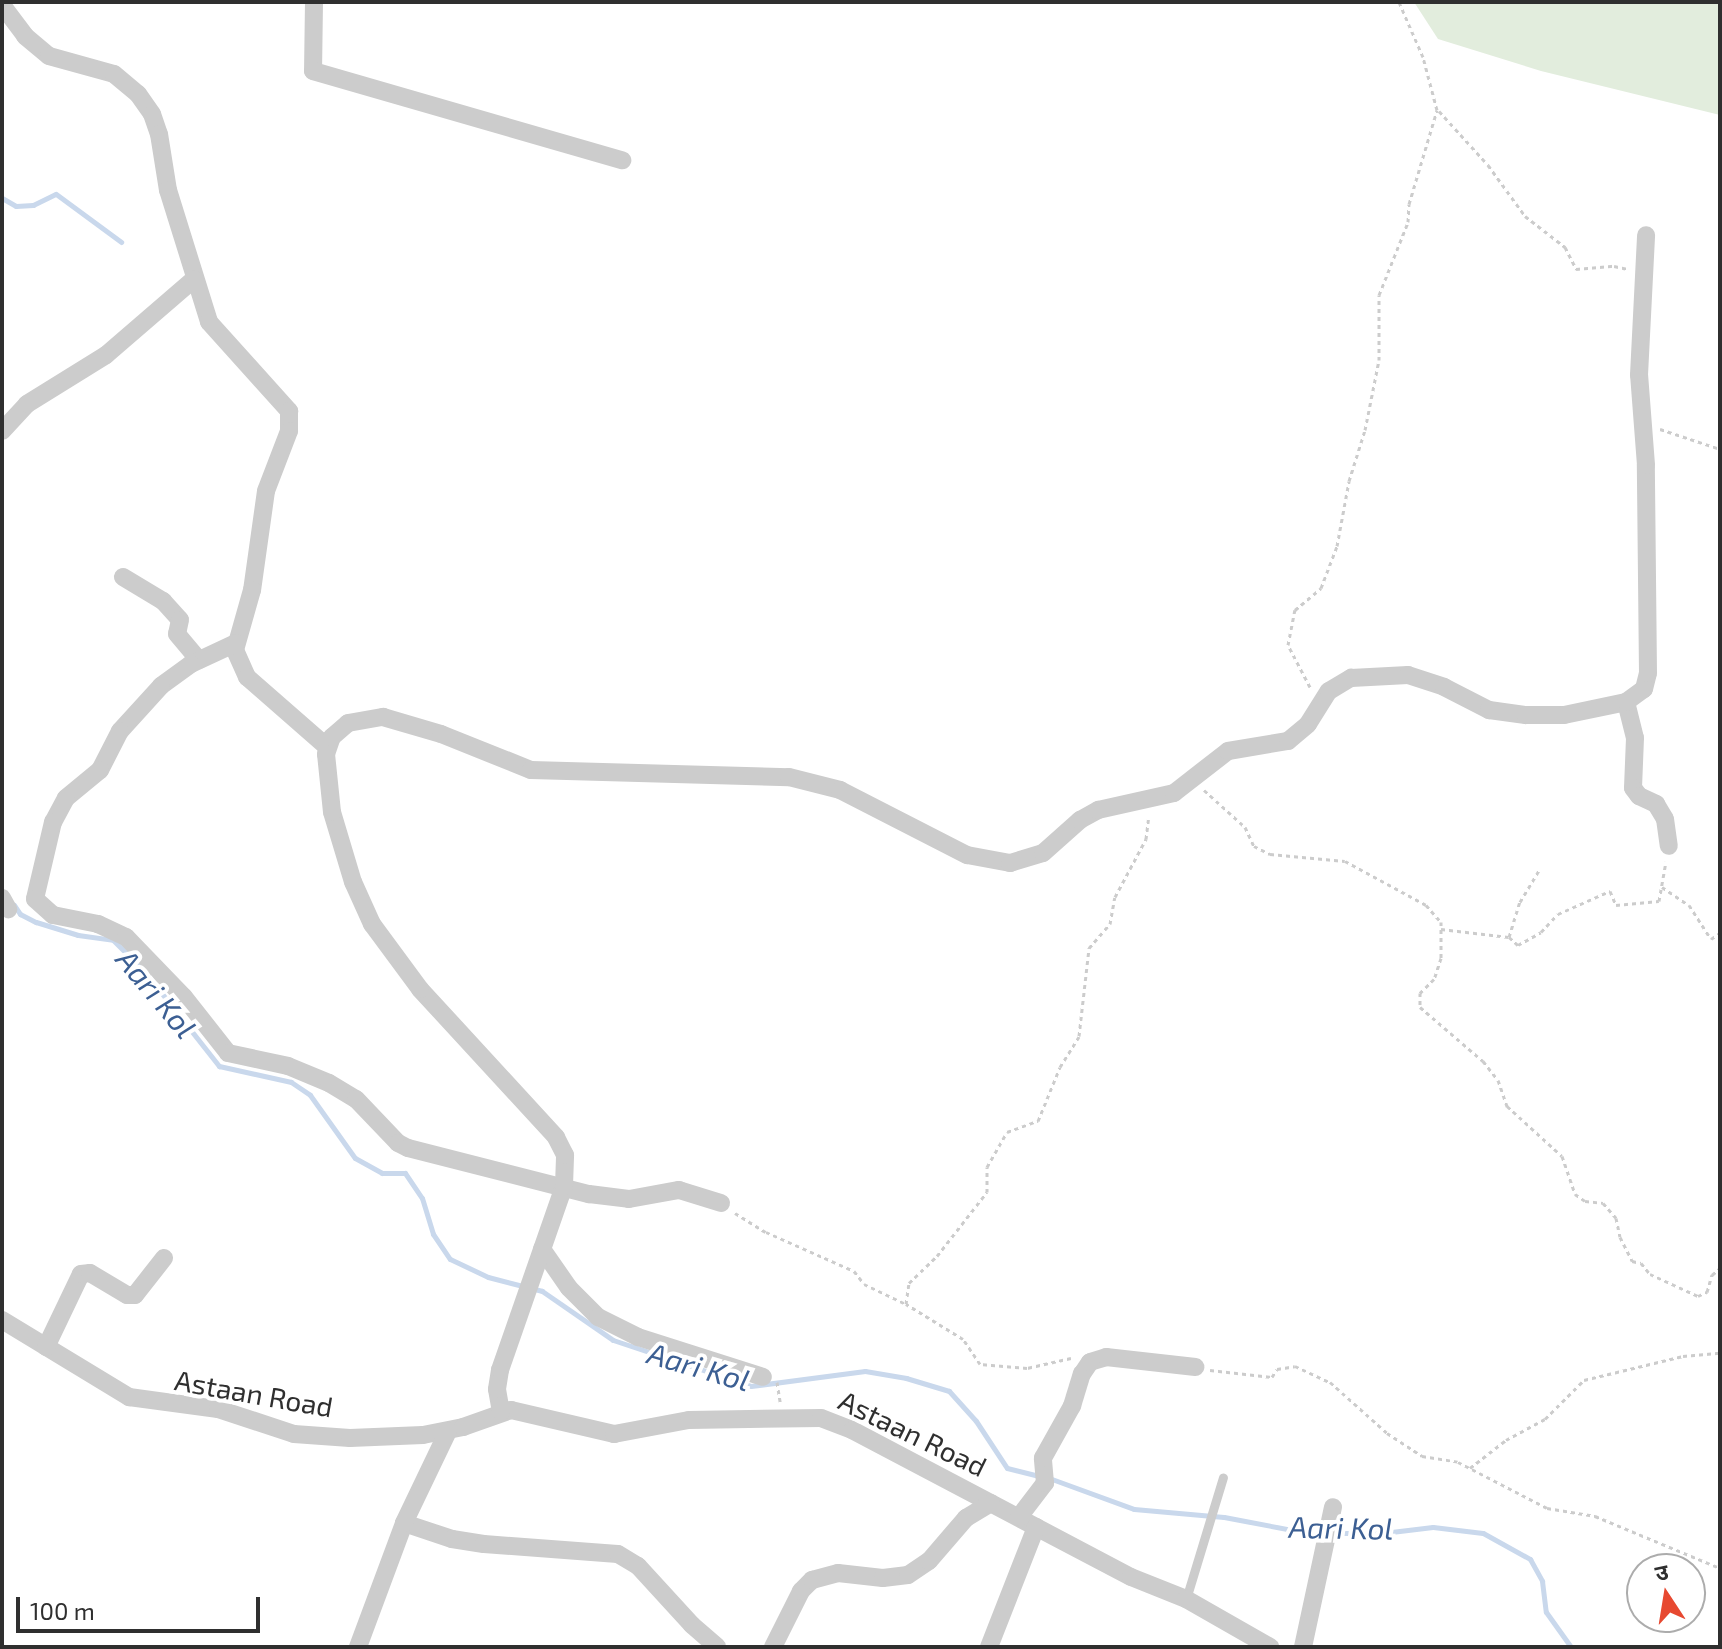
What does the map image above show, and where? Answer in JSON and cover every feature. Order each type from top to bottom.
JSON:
[{"type":"street","points":[[314,2],[313,71],[622,160]]},
{"type":"street","points":[[2,5],[25,36],[49,56],[114,74],[138,94],[152,114],[159,134],[168,190],[209,322],[227,345],[283,401],[291,420],[266,491],[252,590],[236,643],[236,656],[247,677],[327,747]]},
{"type":"street","points":[[501,1412],[497,1383],[564,1186],[567,1161],[556,1137],[420,989],[372,924],[339,843],[332,812],[327,747],[332,737],[348,723],[383,717],[441,734],[531,770],[789,777],[840,790],[967,855],[1010,863],[1043,853],[1080,820],[1098,810],[1152,799],[1181,789],[1228,751],[1288,741],[1308,724],[1322,701],[1339,683],[1385,674],[1422,679],[1489,710],[1508,713],[1564,715],[1626,702],[1644,689],[1648,673],[1649,568],[1639,360],[1646,235]]},
{"type":"street","points":[[2,431],[27,404],[106,355],[194,279]]},
{"type":"street","points":[[123,577],[163,601],[180,620],[177,634],[199,660]]},
{"type":"street","points":[[236,643],[174,674],[131,716],[100,770],[58,808],[35,899],[53,915],[98,924],[126,937],[184,997],[228,1053],[288,1066],[329,1083],[356,1099],[387,1133],[408,1148],[629,1199],[679,1190],[721,1203]]},
{"type":"street","points":[[1626,702],[1635,738],[1633,788],[1639,796],[1656,804],[1665,819],[1669,846]]},
{"type":"street","points":[[542,1249],[582,1303],[611,1324],[763,1377]]},
{"type":"street","points":[[46,1347],[81,1274],[90,1273],[127,1295],[135,1295],[164,1258]]},
{"type":"street","name":"Astaan Road","points":[[4,1327],[46,1347],[129,1397],[218,1409],[294,1434],[350,1438],[448,1431],[501,1412],[521,1410],[614,1434],[689,1420],[821,1418],[852,1430],[1131,1577],[1186,1599],[1270,1647]]},
{"type":"street","points":[[1019,1517],[1046,1476],[1043,1458],[1072,1406],[1084,1368],[1099,1359],[1195,1367]]},
{"type":"street","points":[[358,1647],[404,1523],[448,1431]]},
{"type":"street","points":[[773,1647],[801,1591],[812,1580],[838,1573],[883,1578],[908,1575],[929,1561],[966,1518],[991,1503]]},
{"type":"street","points":[[1303,1647],[1331,1515]]},
{"type":"street","points":[[404,1523],[452,1539],[484,1544],[618,1554],[638,1566],[692,1625],[717,1647]]},
{"type":"street","points":[[989,1647],[1036,1527]]},
{"type":"lane","points":[[1186,1599],[1223,1477]]},
{"type":"path","points":[[1399,2],[1423,57],[1437,110],[1488,165],[1525,216],[1565,247],[1576,269],[1614,266],[1644,272]]},
{"type":"path","points":[[1322,701],[1303,678],[1288,645],[1295,610],[1321,588],[1337,546],[1349,481],[1365,430],[1379,360],[1379,295],[1408,222],[1409,204],[1437,110]]},
{"type":"path","points":[[1642,420],[1670,434],[1720,449]]},
{"type":"path","points":[[1181,789],[1208,790],[1245,827],[1254,846],[1270,854],[1345,861],[1426,905],[1441,922],[1441,958],[1434,979],[1420,993],[1420,1007],[1483,1061],[1498,1080],[1507,1106],[1562,1156],[1575,1194],[1585,1201],[1603,1203],[1616,1218],[1620,1237],[1632,1261],[1641,1263],[1650,1274],[1662,1281],[1698,1296],[1707,1292],[1712,1275],[1720,1268]]},
{"type":"path","points":[[906,1304],[909,1283],[937,1256],[987,1192],[987,1167],[1007,1132],[1038,1121],[1060,1067],[1079,1036],[1089,948],[1110,924],[1115,897],[1146,839],[1152,799]]},
{"type":"path","points":[[1441,929],[1509,937],[1518,945],[1541,932],[1558,914],[1600,894],[1610,891],[1616,905],[1659,901],[1669,846]]},
{"type":"path","points":[[1509,937],[1520,902],[1540,869]]},
{"type":"path","points":[[1662,887],[1689,905],[1711,939],[1720,933]]},
{"type":"path","points":[[721,1203],[766,1232],[854,1271],[864,1284],[906,1304],[963,1339],[980,1364],[1027,1368],[1068,1358],[1099,1359]]},
{"type":"path","points":[[1470,1468],[1506,1440],[1545,1419],[1584,1380],[1683,1356],[1720,1353]]},
{"type":"path","points":[[1195,1367],[1272,1377],[1277,1369],[1295,1366],[1330,1382],[1387,1433],[1422,1456],[1458,1462],[1547,1508],[1595,1516],[1720,1568]]},
{"type":"green space","points":[[1414,2],[1720,2],[1720,115],[1541,71],[1438,39]]},
{"type":"waterway","points":[[2,198],[16,206],[33,205],[56,194],[121,242]]},
{"type":"waterway","name":"Aari Kol","points":[[14,905],[20,914],[36,922],[78,935],[113,940],[145,972],[219,1066],[291,1082],[310,1095],[355,1158],[382,1173],[405,1173],[422,1198],[433,1234],[450,1259],[488,1277],[542,1291],[613,1340],[751,1386],[865,1371],[906,1378],[949,1391],[976,1421],[1007,1468],[1039,1476]]},
{"type":"waterway","name":"Aari Kol","points":[[1049,1478],[1134,1509],[1224,1517],[1308,1533],[1383,1533],[1433,1527],[1483,1533],[1530,1559],[1542,1581],[1546,1612],[1571,1647]]}]
